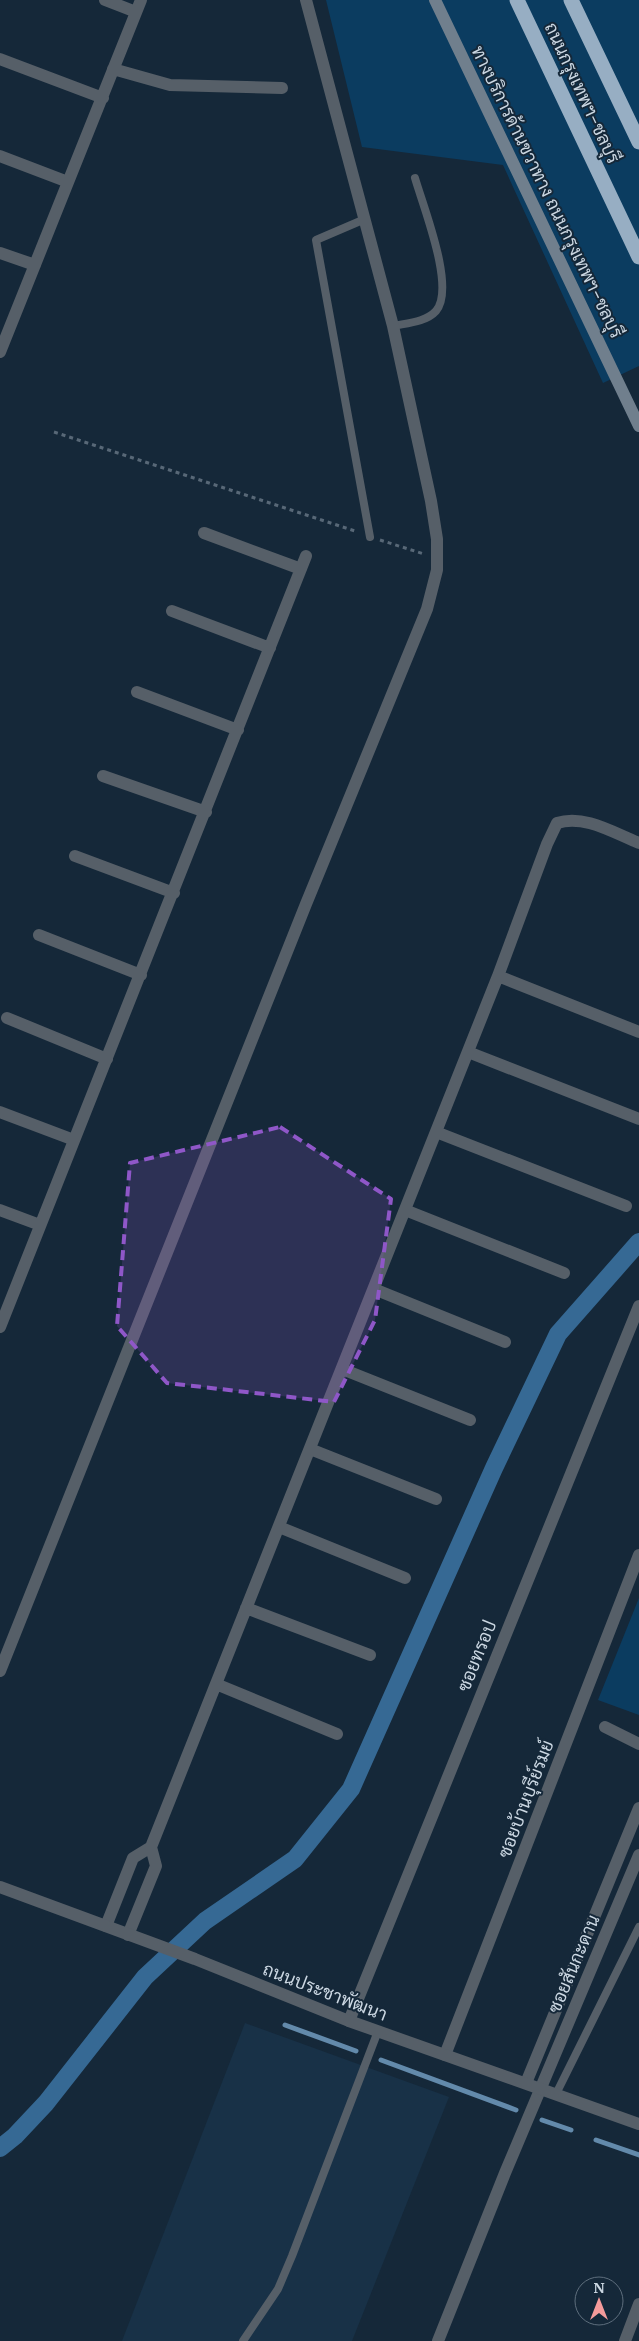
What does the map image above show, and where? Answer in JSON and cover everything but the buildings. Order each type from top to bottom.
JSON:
[{"type":"highway","name":"ถนนกรุงเทพฯ-ชลบุรี","points":[[517,0],[639,257]]},
{"type":"highway","name":"ถนนกรุงเทพฯ-ชลบุรี","points":[[571,0],[639,142]]},
{"type":"main road","name":"ทางบริการด้านขวาทาง ถนนกรุงเทพฯ-ชลบุรี","points":[[435,0],[639,426]]},
{"type":"street","points":[[0,352],[139,6],[105,0]]},
{"type":"street","points":[[0,1671],[306,904],[427,610],[437,570],[437,539],[431,501],[393,326],[306,0]]},
{"type":"street","points":[[0,59],[103,98]]},
{"type":"street","points":[[113,69],[170,85],[282,88]]},
{"type":"street","points":[[0,156],[68,182]]},
{"type":"street","points":[[0,253],[35,265]]},
{"type":"street","points":[[204,533],[301,569]]},
{"type":"street","points":[[0,1328],[4,1306],[40,1225],[141,975],[306,556]]},
{"type":"street","points":[[172,611],[270,648]]},
{"type":"street","points":[[137,692],[238,730]]},
{"type":"street","points":[[103,776],[206,812]]},
{"type":"street","points":[[128,1935],[156,1866],[151,1847],[468,1052],[547,844],[557,824],[570,819],[587,823],[639,843]]},
{"type":"street","points":[[75,856],[174,893]]},
{"type":"street","points":[[39,935],[141,975]]},
{"type":"street","points":[[498,976],[639,1032]]},
{"type":"street","points":[[7,1018],[107,1059]]},
{"type":"street","points":[[468,1052],[639,1119]]},
{"type":"street","points":[[0,1112],[74,1140]]},
{"type":"street","points":[[436,1132],[626,1206]]},
{"type":"street","points":[[0,1210],[40,1225]]},
{"type":"street","points":[[405,1210],[564,1273]]},
{"type":"street","points":[[374,1289],[505,1342]]},
{"type":"street","name":"ซอยทรอป","points":[[349,2021],[639,1306]]},
{"type":"street","points":[[342,1369],[470,1420]]},
{"type":"street","points":[[310,1450],[436,1499]]},
{"type":"street","points":[[279,1527],[405,1578]]},
{"type":"street","name":"ซอยบ้านบุรีย์รมย์","points":[[445,2055],[639,1555]]},
{"type":"street","points":[[246,1608],[370,1655]]},
{"type":"street","points":[[216,1684],[337,1734]]},
{"type":"street","points":[[605,1727],[639,1744]]},
{"type":"street","points":[[526,2083],[639,1808]]},
{"type":"street","points":[[106,1926],[133,1858],[151,1847]]},
{"type":"street","name":"ซอยสันกะดาน","points":[[438,2341],[541,2088],[639,1855]]},
{"type":"street","name":"ถนนประชาพัฒนา","points":[[0,1887],[195,1959],[349,2021],[639,2124]]},
{"type":"street","points":[[625,2341],[639,2304]]},
{"type":"lane","points":[[393,326],[422,319],[435,312],[444,291],[442,272],[415,178]]},
{"type":"lane","points":[[364,219],[316,240],[370,537]]},
{"type":"lane","points":[[556,2094],[639,1927]]},
{"type":"lane","points":[[243,2341],[278,2289],[378,2031]]},
{"type":"path","points":[[54,432],[437,558]]},
{"type":"highlighted area","points":[[280,1127],[391,1199],[375,1320],[334,1402],[167,1383],[117,1326],[130,1163]]},
{"type":"shaded area","points":[[326,0],[639,0],[639,366],[603,383],[503,165],[362,147]]},
{"type":"shaded area","points":[[639,1598],[639,1715],[598,1700]]},
{"type":"shaded area","points":[[245,2023],[449,2097],[352,2341],[122,2341]]},
{"type":"waterway","points":[[0,2148],[15,2136],[46,2103],[145,1977],[205,1921],[295,1859],[351,1789],[494,1468],[558,1334],[639,1242]]},
{"type":"waterway","points":[[285,2025],[356,2051]]},
{"type":"waterway","points":[[381,2060],[516,2110]]},
{"type":"waterway","points":[[542,2120],[571,2130]]},
{"type":"waterway","points":[[596,2140],[639,2155]]}]
